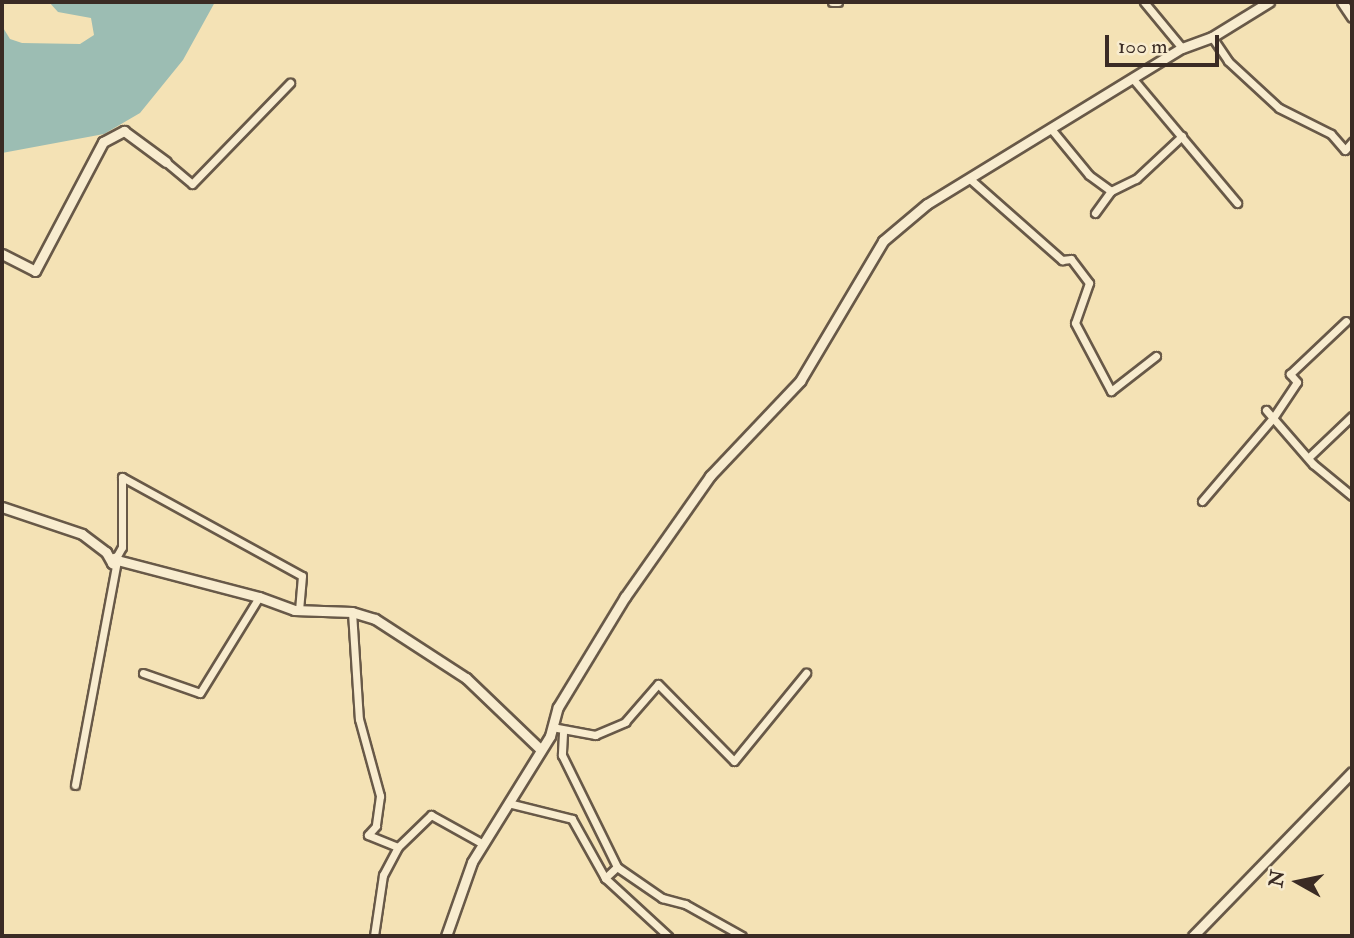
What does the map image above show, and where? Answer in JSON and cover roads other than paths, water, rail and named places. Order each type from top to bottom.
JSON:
[{"type":"street","points":[[1144,2],[1182,48]]},
{"type":"street","points":[[446,936],[471,862],[551,732],[558,707],[625,597],[710,477],[800,381],[883,241],[927,204],[1052,130],[1182,48],[1212,37],[1269,2]]},
{"type":"street","points":[[1342,2],[1352,17]]},
{"type":"street","points":[[1212,37],[1228,61],[1279,108],[1331,134],[1345,150],[1352,142]]},
{"type":"street","points":[[1133,79],[1237,203]]},
{"type":"street","points":[[2,254],[35,271],[103,142],[124,131],[192,184],[290,83]]},
{"type":"street","points":[[1052,130],[1089,175],[1111,191]]},
{"type":"street","points":[[1095,214],[1111,191],[1136,179],[1182,136]]},
{"type":"street","points":[[970,179],[1062,260],[1071,259],[1089,283],[1075,323],[1111,391],[1156,356]]},
{"type":"street","points":[[1202,501],[1273,418],[1297,382],[1290,374],[1346,321]]},
{"type":"street","points":[[1266,410],[1309,457],[1352,496]]},
{"type":"street","points":[[1309,457],[1352,416]]},
{"type":"street","points":[[75,785],[113,559],[121,547],[122,477],[302,576],[299,611]]},
{"type":"street","points":[[2,507],[82,534],[113,559],[258,597],[299,611],[352,612],[375,619],[466,678],[540,749]]},
{"type":"street","points":[[143,673],[200,693],[258,597]]},
{"type":"street","points":[[352,612],[359,719],[380,796],[376,826],[368,835],[398,847]]},
{"type":"street","points":[[551,732],[595,735],[625,722],[658,684],[734,761],[806,673]]},
{"type":"street","points":[[563,733],[562,755],[617,867],[662,898],[685,904],[741,936]]},
{"type":"street","points":[[1193,936],[1352,772]]},
{"type":"street","points":[[508,803],[572,818],[605,877],[668,936]]},
{"type":"street","points":[[373,936],[383,876],[398,847],[431,815],[483,844]]},
{"type":"street","points":[[605,877],[617,867]]},
{"type":"water","points":[[49,2],[215,2],[183,60],[140,113],[104,134],[2,153],[2,26],[10,39],[22,43],[80,44],[94,35],[91,18],[58,12]]}]
